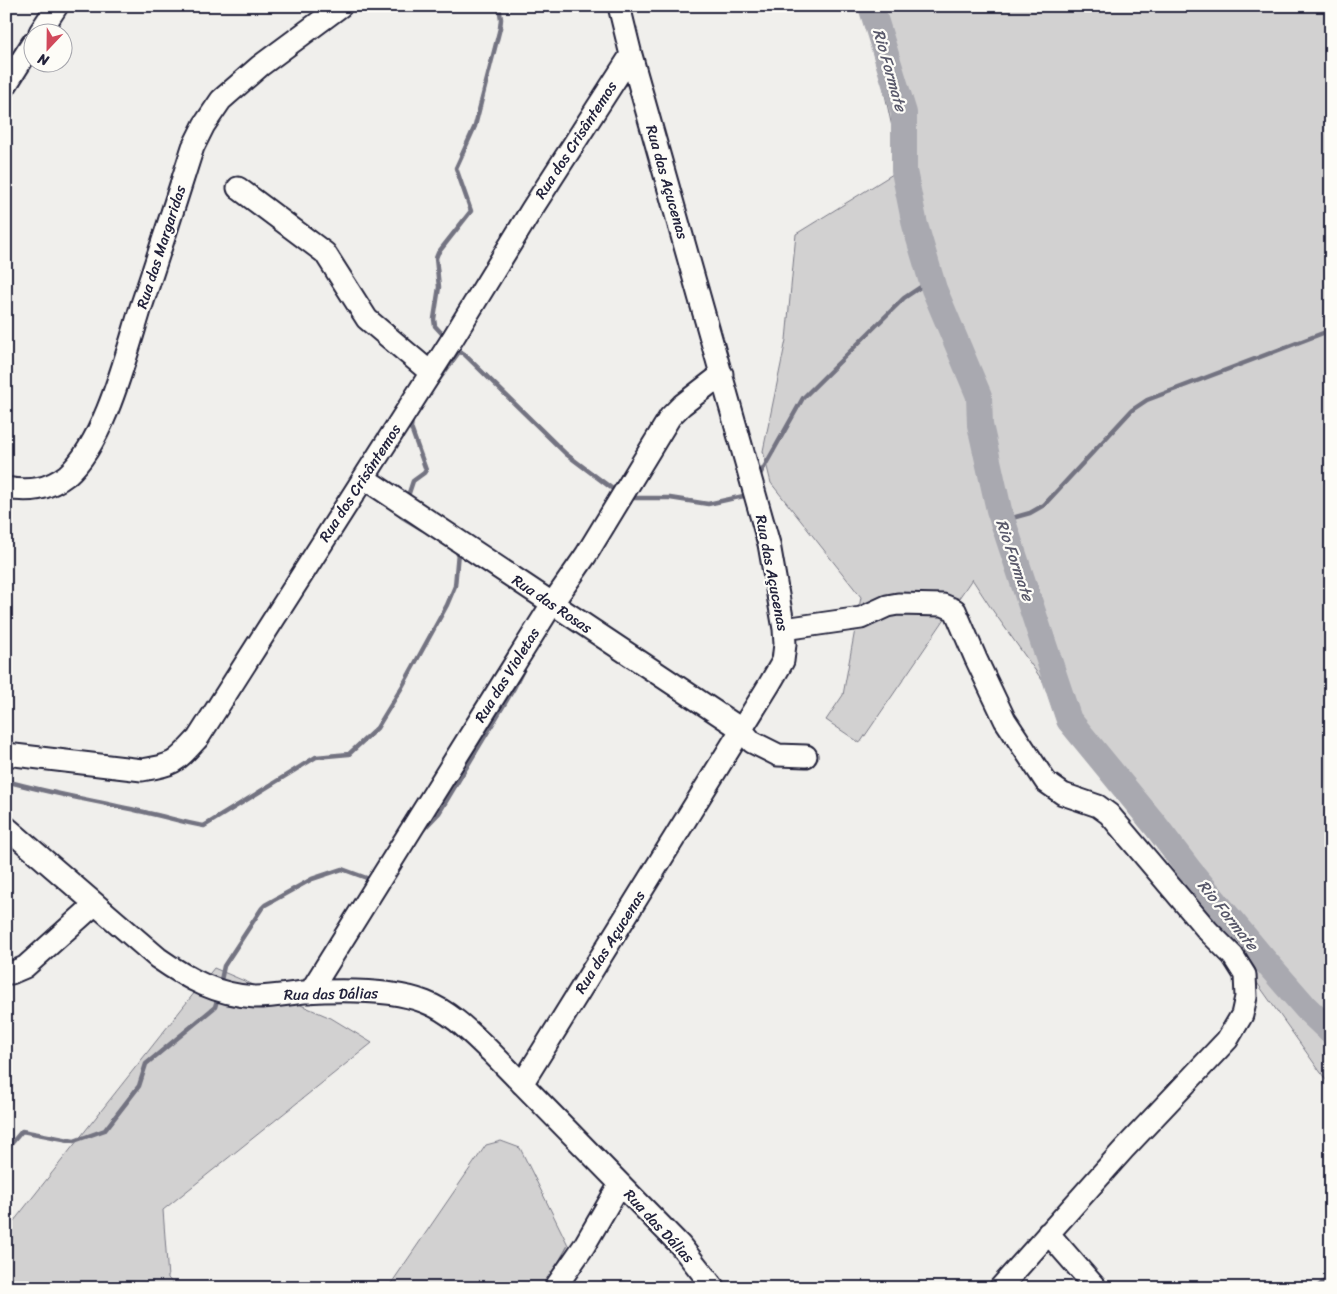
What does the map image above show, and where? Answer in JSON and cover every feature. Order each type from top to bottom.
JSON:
[{"type":"street","points":[[47,22],[57,6]]},
{"type":"street","name":"Rua das Margaridas","points":[[6,488],[35,490],[50,486],[67,474],[86,453],[100,429],[119,376],[192,147],[220,100],[260,66],[342,6]]},
{"type":"street","name":"Rua das Açucenas","points":[[522,1084],[783,661],[786,644],[770,544],[631,55],[619,6]]},
{"type":"street","name":"Rua dos Crisântemos","points":[[6,754],[142,770],[163,767],[178,761],[198,738],[631,55]]},
{"type":"street","points":[[6,85],[22,60]]},
{"type":"street","points":[[238,188],[325,253],[367,319],[431,373]]},
{"type":"street","name":"Rua das Violetas","points":[[310,992],[552,604],[586,555],[670,417],[682,405],[722,374]]},
{"type":"street","name":"Rua das Rosas","points":[[364,478],[741,729],[752,742],[778,755],[806,756]]},
{"type":"street","points":[[784,629],[861,618],[887,606],[898,604],[943,605],[956,610],[976,659],[1005,720],[1046,782],[1063,794],[1098,806],[1109,814],[1208,931],[1233,956],[1245,975],[1246,997],[1242,1014],[1227,1040],[1124,1148],[1000,1288]]},
{"type":"street","name":"Rua das Dálias","points":[[6,827],[158,958],[183,976],[209,987],[255,997],[310,992],[372,992],[406,996],[443,1011],[462,1025],[620,1184],[680,1246],[714,1288]]},
{"type":"street","points":[[6,972],[11,973],[25,967],[94,904]]},
{"type":"street","points":[[554,1288],[584,1246],[620,1184]]},
{"type":"street","points":[[1048,1233],[1096,1288]]},
{"type":"shaded area","points":[[866,6],[1331,6],[1331,1087],[972,579],[860,743],[826,720],[843,695],[861,597],[771,483],[763,451],[786,340],[796,234],[901,169]]},
{"type":"shaded area","points":[[214,968],[331,1018],[372,1043],[163,1210],[168,1278],[177,1288],[6,1288],[6,1231]]},
{"type":"shaded area","points":[[501,1141],[520,1148],[568,1245],[544,1288],[388,1288],[486,1145]]},
{"type":"waterway","points":[[446,338],[435,326],[434,319],[439,287],[436,258],[471,211],[456,168],[475,126],[500,28],[499,6]]},
{"type":"waterway","name":"Rio Formate","points":[[871,6],[904,113],[904,171],[915,225],[934,289],[979,396],[980,425],[999,510],[1069,720],[1260,955],[1307,1009],[1331,1032]]},
{"type":"waterway","points":[[758,478],[803,398],[904,298],[931,280]]},
{"type":"waterway","points":[[1002,521],[1030,513],[1044,505],[1132,410],[1147,400],[1331,330]]},
{"type":"waterway","points":[[454,347],[463,353],[566,454],[618,493]]},
{"type":"waterway","points":[[433,388],[459,352]]},
{"type":"waterway","points":[[407,499],[413,481],[426,470],[411,428],[412,419]]},
{"type":"waterway","points":[[628,496],[632,498],[670,498],[708,504],[748,495]]},
{"type":"waterway","points":[[403,511],[402,517],[422,529]]},
{"type":"waterway","points":[[6,781],[204,826],[316,757],[349,754],[377,728],[447,605],[455,586],[458,552],[456,550]]},
{"type":"waterway","points":[[419,834],[439,813],[524,668]]},
{"type":"waterway","points":[[220,985],[224,966],[265,905],[312,879],[342,869],[372,880]]},
{"type":"waterway","points":[[6,1150],[22,1131],[74,1141],[105,1130],[139,1086],[146,1064],[215,1007],[218,997]]},
{"type":"waterway","points":[[1316,1288],[1331,1276]]}]
